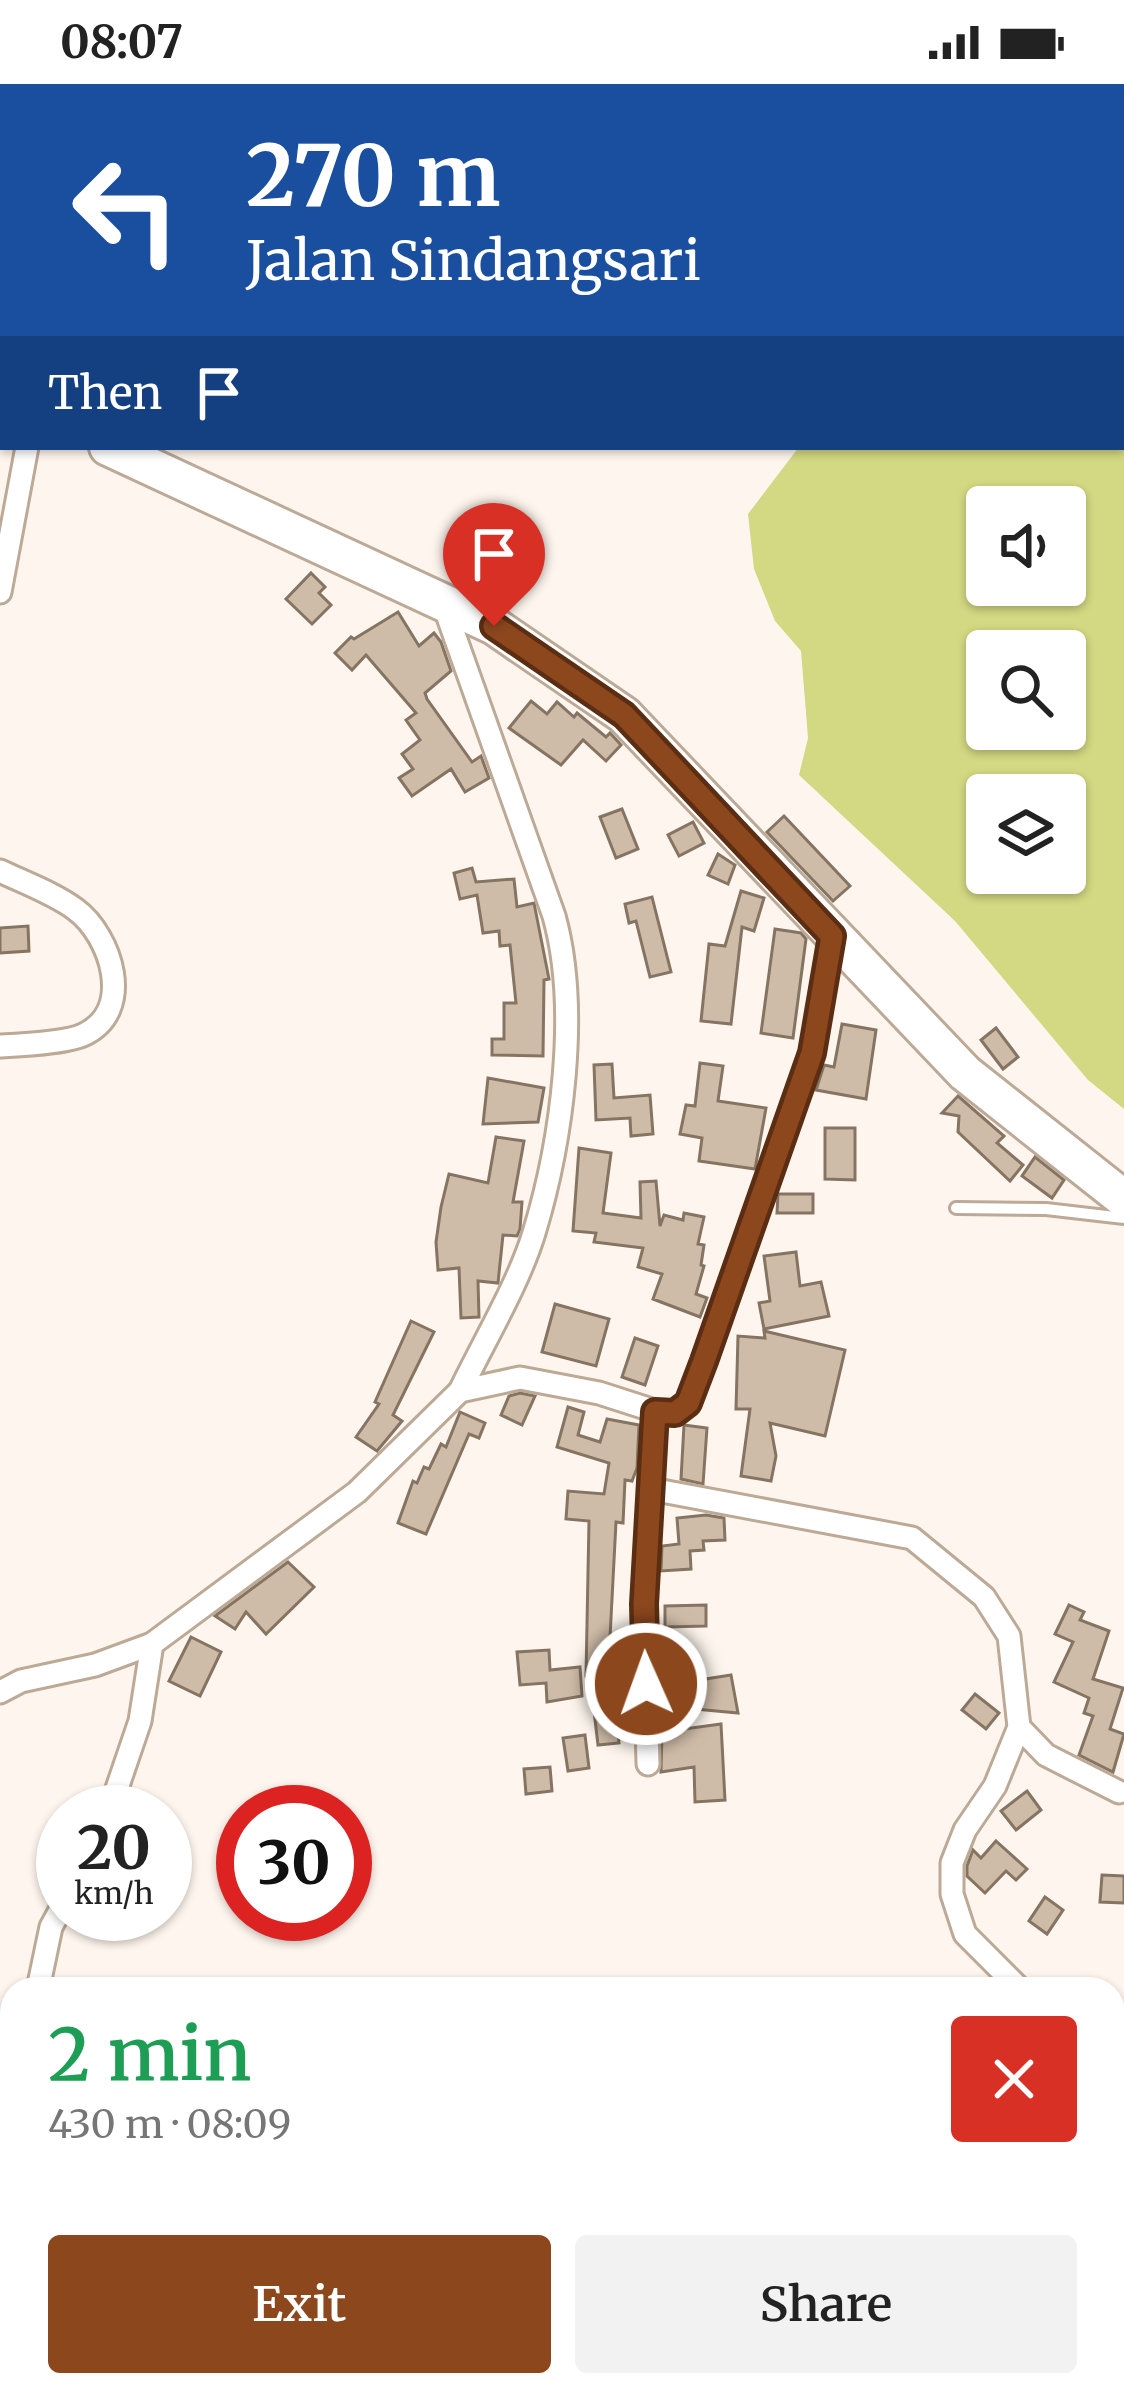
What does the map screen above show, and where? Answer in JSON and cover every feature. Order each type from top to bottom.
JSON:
[{"type":"main road","points":[[115,450],[494,626],[624,715],[965,1073],[1124,1199]]},
{"type":"street","points":[[0,592],[26,450]]},
{"type":"street","points":[[0,1692],[21,1681],[95,1665],[152,1644],[357,1492],[460,1391],[533,1237],[554,1141],[566,988],[562,946],[442,600]]},
{"type":"street","points":[[0,871],[77,910],[101,940],[114,970],[103,1018],[86,1034],[0,1046]]},
{"type":"street","points":[[460,1391],[520,1378],[655,1412],[675,1413],[688,1403],[812,1053],[832,936]]},
{"type":"street","points":[[648,1764],[644,1604],[655,1412]]},
{"type":"street","points":[[650,1489],[912,1538],[984,1597],[1010,1636],[1019,1727],[994,1786],[965,1830],[952,1864],[952,1894],[965,1934],[1009,1977]]},
{"type":"street","points":[[118,1785],[140,1721],[152,1644]]},
{"type":"street","points":[[1019,1727],[1046,1755],[1119,1792]]},
{"type":"street","points":[[41,1977],[48,1941]]},
{"type":"lane","points":[[956,1208],[1046,1209],[1124,1218]]},
{"type":"green space","points":[[797,450],[1124,450],[1124,1109],[1088,1080],[955,921],[799,775],[808,738],[801,651],[775,621],[754,569],[748,514]]},
{"type":"building","points":[[311,573],[325,587],[319,593],[331,605],[312,624],[286,599]]},
{"type":"building","points":[[398,612],[419,646],[434,633],[441,642],[451,671],[425,693],[427,699],[472,762],[481,756],[489,778],[465,792],[451,769],[412,796],[399,778],[413,769],[402,754],[420,740],[406,720],[416,713],[366,655],[352,670],[335,653],[351,637]]},
{"type":"building","points":[[531,701],[547,714],[557,702],[606,737],[610,733],[621,745],[606,761],[583,740],[561,765],[509,728]]},
{"type":"building","points":[[622,809],[638,849],[616,858],[600,817]]},
{"type":"building","points":[[784,816],[850,886],[833,901],[767,832]]},
{"type":"building","points":[[693,822],[704,843],[679,856],[668,835]]},
{"type":"building","points":[[718,854],[735,865],[728,884],[708,875]]},
{"type":"building","points":[[472,868],[476,882],[514,879],[517,907],[534,903],[549,979],[544,980],[543,1056],[492,1055],[492,1039],[504,1039],[504,1003],[516,1003],[510,945],[500,946],[499,931],[483,933],[477,895],[460,899],[454,873]]},
{"type":"building","points":[[741,891],[764,898],[754,931],[742,927],[731,1024],[701,1021],[709,944],[725,946]]},
{"type":"building","points":[[652,897],[671,972],[650,977],[636,921],[629,923],[625,904]]},
{"type":"building","points":[[28,926],[29,951],[0,953],[0,928]]},
{"type":"building","points":[[775,929],[801,933],[806,939],[793,1038],[761,1033]]},
{"type":"building","points":[[842,1024],[876,1030],[866,1099],[816,1090],[824,1065],[834,1067]]},
{"type":"building","points":[[996,1028],[1018,1057],[1003,1069],[981,1040]]},
{"type":"building","points":[[700,1063],[723,1066],[718,1101],[766,1108],[755,1169],[699,1161],[702,1138],[680,1134],[686,1105],[695,1106]]},
{"type":"building","points":[[612,1064],[614,1098],[650,1095],[653,1134],[631,1136],[630,1118],[596,1120],[594,1065]]},
{"type":"building","points":[[488,1078],[544,1088],[538,1122],[483,1124]]},
{"type":"building","points":[[958,1096],[1004,1136],[997,1143],[1023,1165],[1010,1181],[958,1132],[959,1116],[942,1113]]},
{"type":"building","points":[[825,1128],[855,1128],[855,1180],[825,1179]]},
{"type":"building","points":[[496,1137],[524,1141],[513,1202],[522,1202],[520,1229],[517,1236],[503,1235],[498,1283],[478,1281],[479,1317],[461,1318],[459,1268],[438,1270],[441,1207],[449,1174],[488,1183]]},
{"type":"building","points":[[579,1148],[611,1153],[603,1213],[641,1218],[640,1182],[656,1181],[660,1226],[664,1215],[683,1220],[684,1213],[704,1217],[698,1244],[704,1245],[704,1266],[696,1294],[707,1298],[700,1317],[653,1299],[662,1274],[638,1267],[643,1248],[594,1242],[596,1233],[573,1231]]},
{"type":"building","points":[[1035,1157],[1064,1180],[1052,1198],[1022,1176]]},
{"type":"building","points":[[778,1194],[813,1194],[813,1213],[777,1213]]},
{"type":"building","points":[[796,1252],[800,1286],[821,1282],[829,1316],[764,1329],[759,1303],[770,1301],[764,1256]]},
{"type":"building","points":[[555,1304],[609,1319],[596,1366],[542,1352]]},
{"type":"building","points":[[411,1321],[434,1332],[393,1415],[402,1421],[377,1451],[356,1437],[379,1404],[375,1402]]},
{"type":"building","points":[[764,1331],[845,1350],[825,1436],[770,1423],[776,1456],[771,1481],[741,1476],[750,1409],[736,1409],[738,1336],[765,1338]]},
{"type":"building","points":[[635,1338],[658,1346],[645,1385],[622,1377]]},
{"type":"building","points":[[509,1396],[535,1396],[522,1425],[501,1415]]},
{"type":"building","points":[[568,1407],[584,1412],[578,1435],[600,1442],[607,1419],[639,1425],[637,1468],[632,1481],[625,1480],[623,1523],[616,1522],[608,1676],[586,1676],[589,1521],[566,1519],[568,1491],[604,1494],[609,1463],[557,1447]]},
{"type":"building","points":[[460,1412],[485,1423],[479,1438],[469,1434],[426,1534],[398,1523],[413,1481],[417,1483],[424,1467],[429,1469],[441,1444],[446,1447]]},
{"type":"building","points":[[684,1425],[707,1428],[703,1484],[681,1479]]},
{"type":"building","points":[[677,1518],[724,1518],[725,1540],[703,1541],[704,1550],[690,1551],[691,1569],[661,1571],[662,1546],[679,1544]]},
{"type":"building","points":[[288,1562],[314,1587],[266,1634],[246,1612],[235,1629],[215,1616]]},
{"type":"building","points":[[706,1605],[706,1626],[665,1627],[665,1606]]},
{"type":"building","points":[[1069,1605],[1084,1612],[1080,1620],[1109,1631],[1093,1679],[1123,1688],[1110,1729],[1124,1734],[1113,1772],[1079,1755],[1093,1716],[1084,1713],[1089,1698],[1054,1682],[1073,1642],[1055,1634]]},
{"type":"building","points":[[191,1637],[221,1652],[200,1696],[169,1681]]},
{"type":"building","points":[[549,1650],[550,1670],[580,1667],[582,1696],[547,1702],[546,1683],[520,1685],[517,1652]]},
{"type":"building","points":[[731,1675],[738,1713],[662,1706],[661,1683],[700,1686],[699,1680]]},
{"type":"building","points":[[975,1694],[999,1713],[986,1729],[962,1710]]},
{"type":"building","points":[[615,1708],[619,1743],[598,1745],[594,1711]]},
{"type":"building","points":[[721,1724],[725,1800],[695,1802],[694,1767],[661,1772],[662,1732]]},
{"type":"building","points":[[585,1735],[589,1768],[568,1771],[563,1738]]},
{"type":"building","points":[[550,1767],[552,1791],[526,1794],[524,1769]]},
{"type":"building","points":[[1027,1791],[1041,1810],[1016,1830],[1001,1811]]},
{"type":"building","points":[[996,1841],[1027,1869],[1016,1880],[1006,1871],[985,1893],[967,1876],[967,1866],[973,1850],[981,1858]]},
{"type":"building","points":[[1102,1875],[1124,1876],[1124,1903],[1100,1902]]},
{"type":"building","points":[[1045,1897],[1063,1910],[1047,1934],[1029,1921]]},
{"type":"route","points":[[494,626],[624,715],[832,936],[812,1053],[800,1093],[704,1361],[688,1403],[675,1413],[655,1412],[644,1604],[646,1684]]}]
